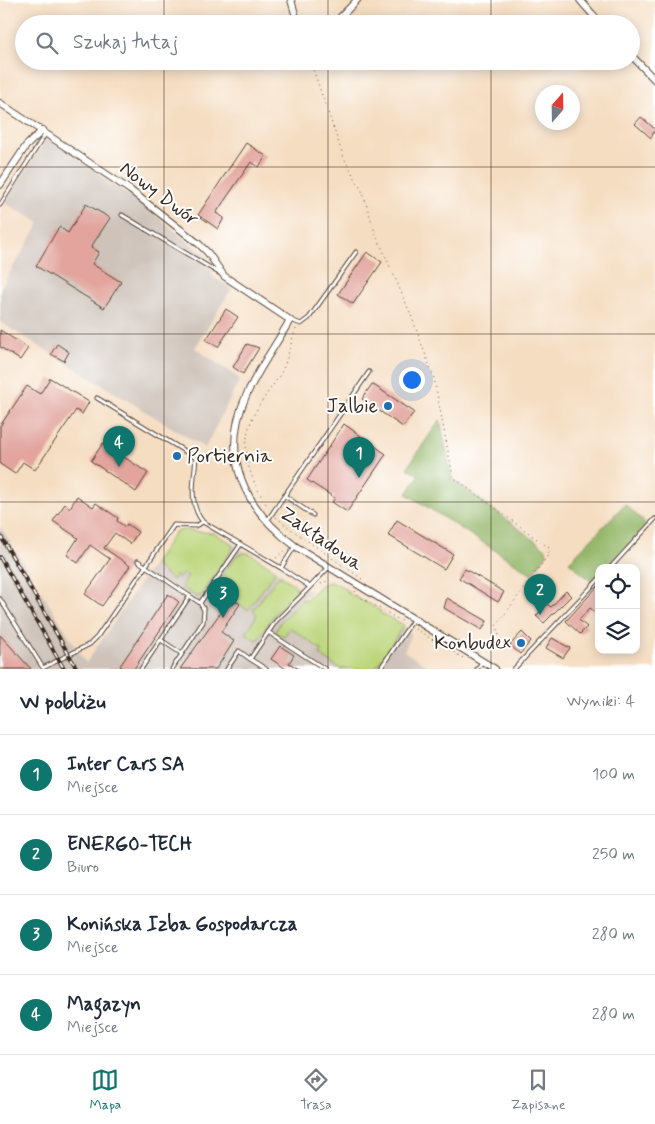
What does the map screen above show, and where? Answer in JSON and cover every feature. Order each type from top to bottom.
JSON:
[{"type":"street","points":[[291,0],[295,15]]},
{"type":"street","points":[[343,15],[357,0]]},
{"type":"street","points":[[580,0],[593,15]]},
{"type":"street","points":[[640,64],[655,80]]},
{"type":"street","name":"Nowy Dwór","points":[[0,103],[130,190],[199,244],[208,253],[224,276],[290,320]]},
{"type":"street","points":[[0,184],[26,146],[44,131]]},
{"type":"street","name":"Zakładowa","points":[[290,320],[248,392],[236,431],[236,458],[242,483],[253,504],[266,522],[295,546],[495,669]]},
{"type":"lane","points":[[0,205],[44,131]]},
{"type":"lane","points":[[122,214],[224,276]]},
{"type":"lane","points":[[290,320],[300,324],[310,318],[356,252]]},
{"type":"lane","points":[[266,522],[369,372]]},
{"type":"lane","points":[[97,398],[196,458],[193,501],[196,514],[203,522],[310,587]]},
{"type":"lane","points":[[285,496],[313,515]]},
{"type":"lane","points":[[614,564],[655,520]]},
{"type":"lane","points":[[0,599],[43,668],[90,644],[97,637],[174,525],[195,526],[203,522]]},
{"type":"lane","points":[[200,603],[241,544]]},
{"type":"lane","points":[[281,568],[295,546]]},
{"type":"lane","points":[[138,561],[200,603],[204,610],[204,622],[172,669]]},
{"type":"lane","points":[[250,659],[283,613],[329,567]]},
{"type":"lane","points":[[514,669],[595,583]]},
{"type":"lane","points":[[142,669],[190,596]]},
{"type":"lane","points":[[380,669],[413,619]]},
{"type":"lane","points":[[268,632],[325,669]]},
{"type":"lane","points":[[161,640],[182,654]]},
{"type":"lane","points":[[227,669],[239,651],[266,669]]},
{"type":"lane","points":[[477,669],[483,662]]},
{"type":"path","points":[[313,70],[344,158],[362,191],[379,240],[411,315],[434,378],[453,477],[549,548],[549,554],[496,626],[500,638]]},
{"type":"path","points":[[271,512],[251,477],[246,455],[246,439],[252,418],[284,367],[290,342],[297,328]]},
{"type":"path","points":[[275,516],[292,530],[363,578]]},
{"type":"shaded area","points":[[47,137],[149,210],[205,255],[214,278],[232,288],[195,348],[240,379],[205,448],[0,322],[0,289],[40,223],[5,203]]},
{"type":"shaded area","points":[[0,526],[86,663],[175,532],[182,530],[214,533],[284,575],[282,577],[301,589],[303,587],[310,592],[303,598],[305,600],[321,585],[329,582],[338,584],[348,593],[381,611],[380,613],[404,625],[403,627],[412,634],[404,651],[432,669],[0,669]]},
{"type":"green space","points":[[440,420],[452,479],[546,549],[547,554],[532,574],[407,494],[419,475],[407,468]]},
{"type":"green space","points":[[625,504],[647,525],[611,564],[595,564],[595,581],[593,583],[569,562]]},
{"type":"green space","points":[[182,530],[214,533],[231,543],[233,548],[202,595],[197,597],[181,587],[188,576],[183,573],[179,578],[176,575],[172,580],[154,564],[175,532]]},
{"type":"green space","points":[[249,553],[274,569],[275,572],[248,610],[215,587],[236,556]]},
{"type":"green space","points":[[279,575],[296,586],[296,592],[276,612],[257,641],[246,633],[257,615],[253,610]]},
{"type":"green space","points":[[329,582],[338,584],[348,593],[381,611],[380,613],[404,625],[375,669],[340,669],[320,655],[322,650],[290,628],[284,636],[275,633],[281,621],[303,599],[305,600],[321,585]]},
{"type":"building","points":[[641,117],[655,129],[651,138],[635,124]]},
{"type":"building","points":[[246,143],[266,156],[259,167],[251,162],[216,213],[224,218],[218,229],[198,215]]},
{"type":"building","points":[[86,204],[110,218],[91,247],[99,252],[92,264],[121,282],[104,308],[36,266],[59,227],[68,233]]},
{"type":"building","points":[[367,252],[382,262],[353,304],[338,294]]},
{"type":"building","points":[[226,309],[238,317],[218,347],[206,340]]},
{"type":"building","points":[[0,330],[28,348],[20,360],[0,347]]},
{"type":"building","points":[[57,344],[69,352],[64,361],[51,354]]},
{"type":"building","points":[[247,344],[259,348],[243,374],[233,367]]},
{"type":"building","points":[[50,378],[89,402],[82,414],[76,410],[35,470],[23,462],[15,474],[0,464],[0,426],[27,386],[40,394]]},
{"type":"building","name":"Jalbie","points":[[372,384],[414,412],[403,427],[362,399]]},
{"type":"building","points":[[344,424],[386,454],[347,512],[332,502],[335,498],[307,480]]},
{"type":"building","points":[[103,443],[148,473],[136,492],[91,461]]},
{"type":"building","points":[[77,496],[93,507],[96,503],[118,518],[117,521],[125,527],[127,524],[138,532],[130,544],[115,533],[104,548],[130,566],[102,606],[85,594],[110,559],[90,545],[78,563],[67,555],[78,538],[53,521],[65,504],[70,508]]},
{"type":"building","points":[[397,520],[453,554],[444,569],[388,535]]},
{"type":"building","points":[[465,569],[504,592],[498,602],[459,578]]},
{"type":"building","points":[[595,589],[595,612],[590,608],[579,620],[587,627],[580,634],[566,621]]},
{"type":"building","points":[[566,591],[571,596],[544,623],[536,616],[547,604],[551,607]]},
{"type":"building","points":[[168,594],[179,602],[134,669],[125,669],[120,666]]},
{"type":"building","points":[[231,598],[240,604],[221,632],[234,641],[216,669],[180,669]]},
{"type":"building","points":[[447,598],[487,621],[482,630],[444,608]]},
{"type":"building","name":"Konbudex","points":[[522,632],[531,641],[520,654],[510,645]]},
{"type":"building","points":[[0,635],[11,647],[31,669],[0,669]]},
{"type":"building","points":[[552,638],[570,648],[563,658],[546,648]]},
{"type":"building","points":[[280,646],[294,655],[289,663],[299,669],[286,669],[271,659]]},
{"type":"railway","points":[[0,535],[77,669]]},
{"type":"railway","points":[[0,557],[64,669]]},
{"type":"place","name":"Jalbie","points":[[388,406]]},
{"type":"place","name":"Portiernia","points":[[177,456]]},
{"type":"place","name":"Magazyn","points":[[119,467]]},
{"type":"place","name":"Inter Cars SA","points":[[359,478]]},
{"type":"place","name":"ENERGO-TECH","points":[[540,615]]},
{"type":"place","name":"Konińska Izba Gospodarcza","points":[[223,618]]},
{"type":"place","name":"Konbudex","points":[[521,643]]}]
